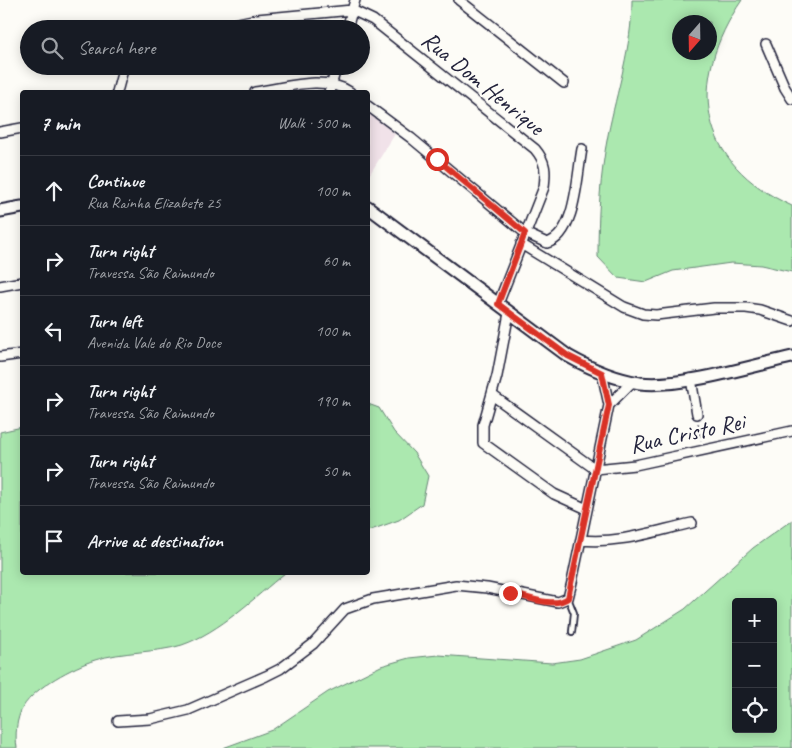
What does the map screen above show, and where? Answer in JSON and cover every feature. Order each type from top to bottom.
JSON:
[{"type":"street","points":[[349,20],[355,0]]},
{"type":"street","points":[[459,0],[564,83]]},
{"type":"street","points":[[252,20],[352,10]]},
{"type":"street","name":"Rua Dom Henrique","points":[[352,10],[372,20],[481,105],[544,159],[546,172],[544,187],[525,233]]},
{"type":"street","points":[[766,44],[784,88],[792,99]]},
{"type":"street","points":[[118,90],[122,75]]},
{"type":"street","points":[[268,90],[320,82],[330,88],[334,75]]},
{"type":"street","points":[[370,107],[419,144],[525,233],[547,243],[554,242],[562,234],[568,223],[582,149]]},
{"type":"street","points":[[0,132],[20,128]]},
{"type":"street","points":[[0,211],[20,207]]},
{"type":"street","points":[[370,208],[568,356],[602,373],[632,382],[656,384],[691,379],[792,357]]},
{"type":"street","points":[[498,304],[525,233]]},
{"type":"street","points":[[521,244],[624,307],[643,314],[656,315],[714,308],[746,308],[760,310],[792,321]]},
{"type":"street","points":[[0,286],[20,282]]},
{"type":"street","points":[[509,313],[492,395],[483,425],[482,439],[487,446],[554,494],[587,509]]},
{"type":"street","points":[[0,358],[20,354]]},
{"type":"street","points":[[118,721],[150,719],[188,710],[266,676],[280,669],[313,644],[345,609],[373,599],[456,585],[487,588],[548,602],[558,602],[568,598],[609,405],[602,373]]},
{"type":"street","points":[[691,379],[697,414]]},
{"type":"street","points":[[609,405],[632,382]]},
{"type":"street","points":[[492,395],[595,468]]},
{"type":"street","name":"Rua Cristo Rei","points":[[595,468],[613,468],[702,452],[792,431]]},
{"type":"street","points":[[581,540],[604,542],[622,540],[692,523]]},
{"type":"lane","points":[[568,598],[574,613],[572,632]]},
{"type":"path","points":[[697,414],[702,452]]},
{"type":"shaded area","points":[[370,115],[395,134],[370,174]]},
{"type":"green space","points":[[632,0],[742,0],[724,31],[717,50],[717,15],[672,15],[672,60],[713,60],[708,90],[710,118],[720,144],[736,167],[760,188],[792,206],[792,272],[761,265],[731,263],[673,271],[646,282],[618,278],[598,257],[603,165],[630,35]]},
{"type":"green space","points":[[370,405],[379,408],[394,432],[414,453],[428,476],[422,504],[399,520],[370,530]]},
{"type":"green space","points":[[20,427],[20,575],[283,575],[223,623],[196,639],[172,648],[116,655],[95,660],[76,667],[45,685],[23,707],[17,728],[17,748],[0,748],[0,432]]},
{"type":"green space","points":[[792,520],[792,748],[223,748],[272,730],[328,692],[381,666],[409,658],[438,655],[552,663],[580,659],[636,640],[685,609],[753,548]]},
{"type":"route","points":[[437,159],[525,233],[498,304],[568,356],[602,373],[609,405],[568,598],[564,601],[548,602],[510,593]]}]
